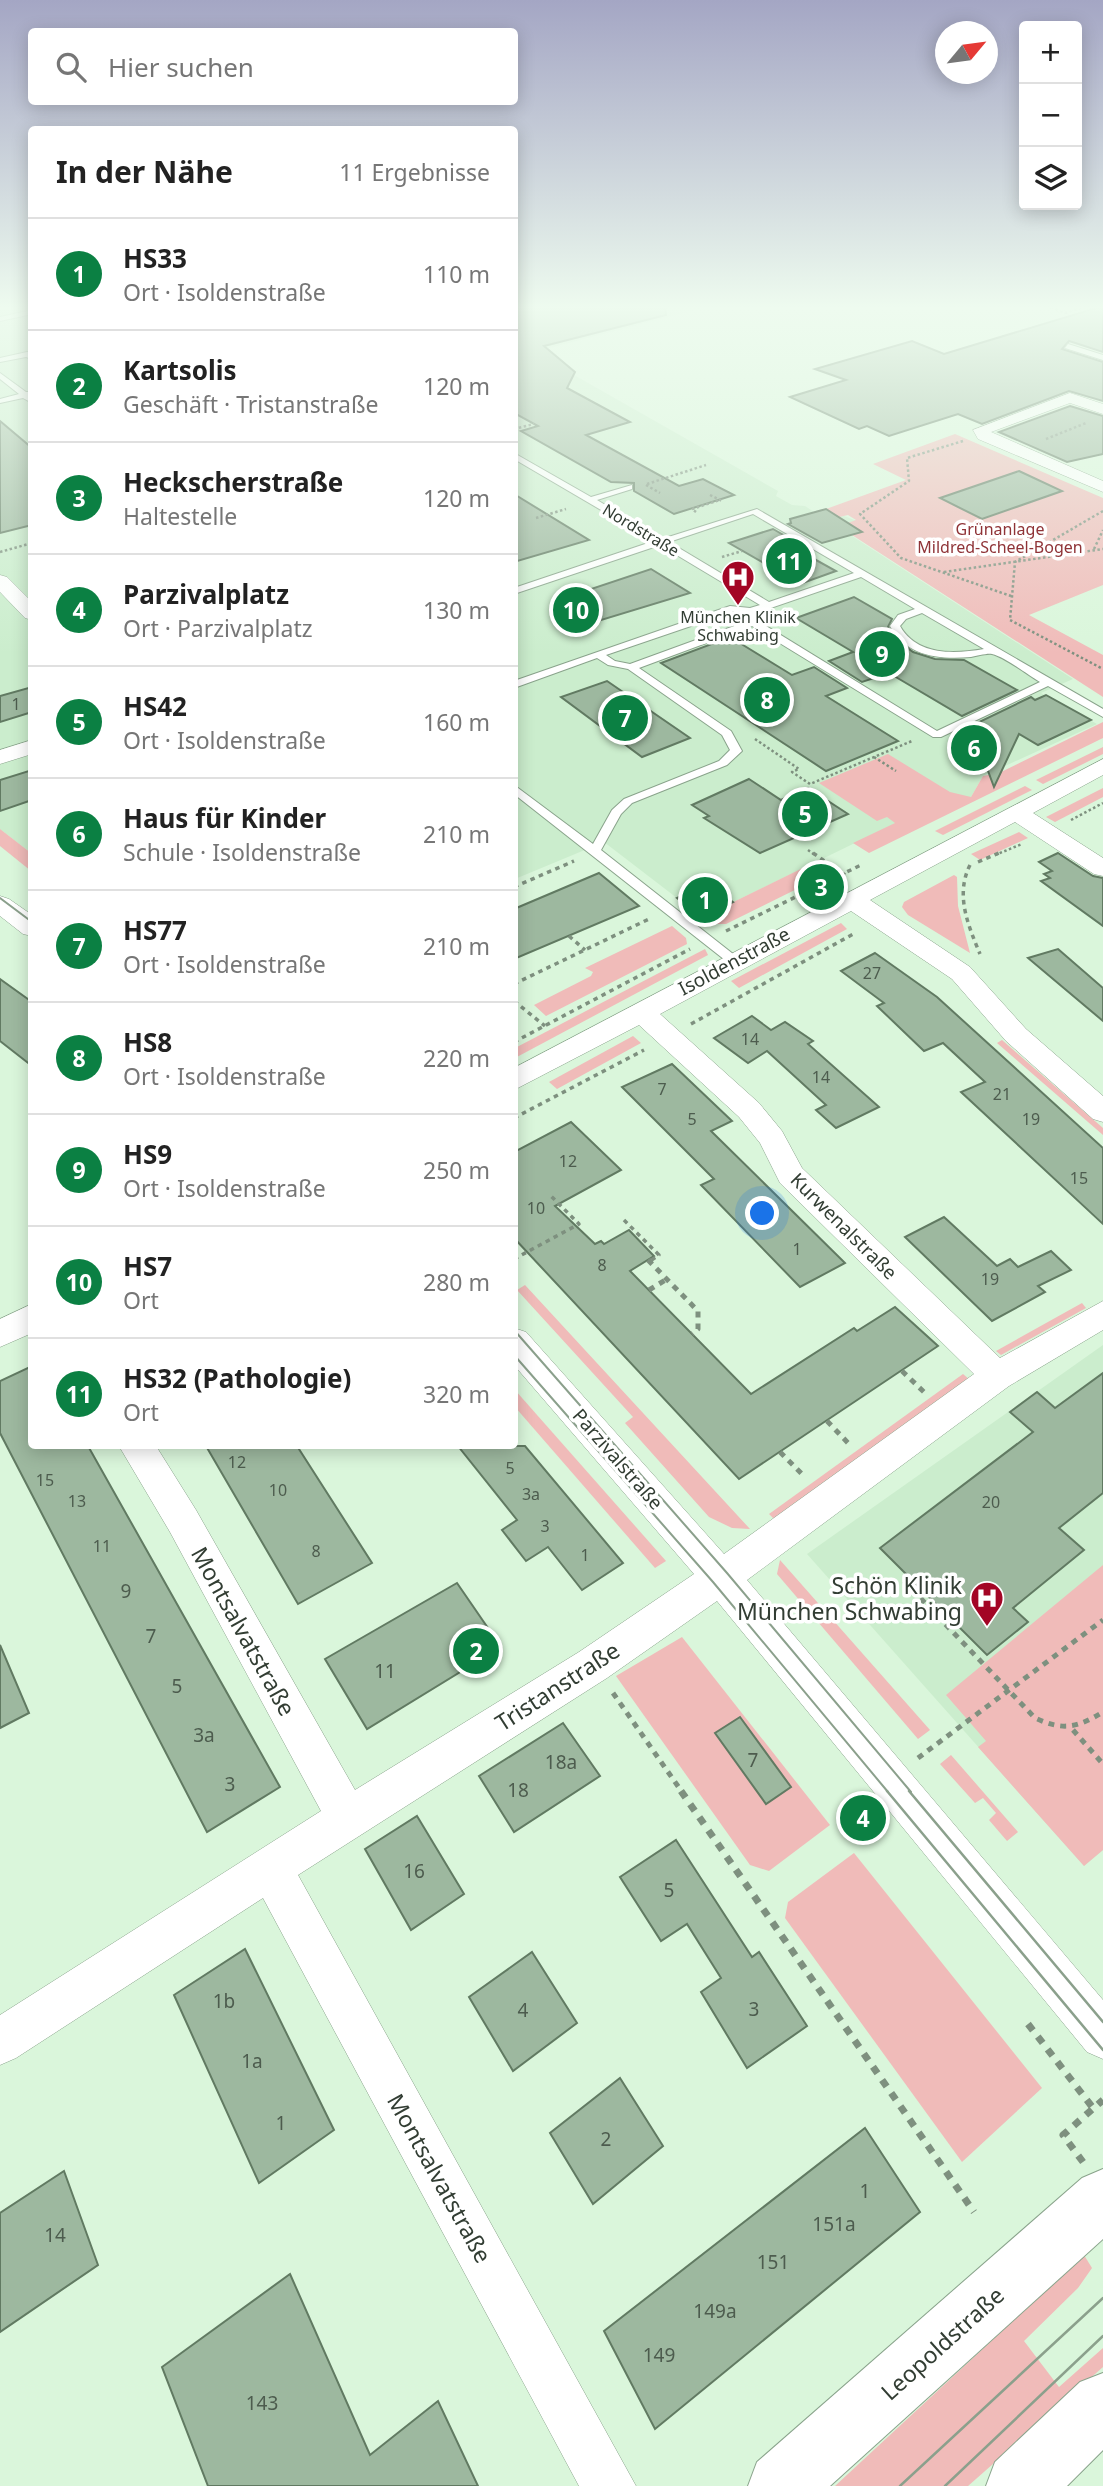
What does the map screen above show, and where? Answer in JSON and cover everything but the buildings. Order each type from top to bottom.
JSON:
[{"type":"main road","name":"Leopoldstraße","points":[[781,2486],[1103,2199]]},
{"type":"main road","points":[[1019,2486],[1103,2405]]},
{"type":"street","points":[[997,422],[983,427],[981,430],[984,435],[1103,487]]},
{"type":"street","points":[[0,582],[24,595]]},
{"type":"street","points":[[0,757],[28,748]]},
{"type":"street","name":"Isoldenstraße","points":[[518,1078],[735,961],[848,887],[1014,812],[1103,766]]},
{"type":"street","points":[[1014,812],[1103,869]]},
{"type":"street","points":[[848,887],[961,973],[1016,1035],[1103,1112]]},
{"type":"street","points":[[0,904],[28,925]]},
{"type":"street","name":"Kurwenalstraße","points":[[640,1011],[749,1110],[772,1138],[792,1175],[997,1376]]},
{"type":"street","name":"Tristanstraße","points":[[0,2042],[348,1818],[593,1665],[720,1578],[997,1376],[1103,1314]]},
{"type":"street","points":[[0,1334],[28,1319]]},
{"type":"street","name":"Parzivalstraße","points":[[518,1346],[720,1578],[1103,2036]]},
{"type":"street","name":"Montsalvatstraße","points":[[139,1449],[183,1521],[348,1818]]},
{"type":"street","name":"Montsalvatstraße","points":[[271,1870],[609,2486]]},
{"type":"lane","name":"Nordstraße","points":[[518,457],[768,606]]},
{"type":"lane","points":[[589,500],[629,487]]},
{"type":"lane","points":[[518,589],[754,511],[1103,714]]},
{"type":"lane","points":[[631,667],[752,617],[768,606],[862,574]]},
{"type":"lane","points":[[518,684],[734,608],[937,734],[1048,682]]},
{"type":"lane","points":[[924,609],[902,617],[895,626],[903,639],[936,655],[973,656],[994,650]]},
{"type":"lane","points":[[594,852],[616,813],[628,801],[731,758],[736,751],[727,733],[631,667],[612,663],[598,654]]},
{"type":"lane","points":[[518,791],[735,961]]},
{"type":"path","points":[[1046,445],[1040,442],[1082,422]]},
{"type":"path","points":[[518,428],[534,424]]},
{"type":"path","points":[[984,435],[910,456],[909,481],[860,514],[901,558],[1011,596]]},
{"type":"path","points":[[629,487],[645,485],[706,465]]},
{"type":"path","points":[[645,485],[660,493]]},
{"type":"path","points":[[536,518],[569,508]]},
{"type":"path","points":[[1015,562],[1103,511]]},
{"type":"path","points":[[1094,550],[1103,530]]},
{"type":"path","points":[[0,552],[28,545]]},
{"type":"path","points":[[943,572],[1103,549]]},
{"type":"path","points":[[1015,562],[1010,620],[1103,669]]},
{"type":"path","points":[[733,742],[753,738],[799,769],[792,772],[810,784],[933,732]]},
{"type":"path","points":[[874,757],[896,771]]},
{"type":"path","points":[[808,850],[848,887]]},
{"type":"path","points":[[518,885],[594,852]]},
{"type":"path","points":[[518,1040],[708,940],[848,887],[871,860]]},
{"type":"path","points":[[964,864],[972,862],[965,873],[964,901],[970,930],[984,962]]},
{"type":"path","points":[[518,982],[668,909]]},
{"type":"path","points":[[518,1116],[668,1037],[865,927]]},
{"type":"path","points":[[569,936],[585,950]]},
{"type":"path","points":[[518,1003],[545,1026]]},
{"type":"path","points":[[518,1257],[579,1223],[550,1195]]},
{"type":"path","points":[[624,1220],[659,1255],[648,1261],[698,1311],[698,1329],[692,1334]]},
{"type":"path","points":[[649,1290],[667,1279]]},
{"type":"path","points":[[902,1371],[924,1392]]},
{"type":"path","points":[[827,1421],[850,1445]]},
{"type":"path","points":[[780,1452],[804,1476]]},
{"type":"path","points":[[904,1581],[1035,1718],[1058,1729],[1073,1731],[1103,1713]]},
{"type":"path","points":[[889,1779],[1103,1620]]},
{"type":"path","points":[[593,1665],[974,2212]]},
{"type":"path","points":[[1073,1731],[1103,1764]]},
{"type":"path","points":[[1028,2024],[1093,2108]]},
{"type":"path","points":[[1063,2135],[1103,2100]]},
{"type":"shaded area","points":[[0,422],[28,422],[28,851],[0,829]]},
{"type":"shaded area","name":"München Klinik Schwabing","points":[[518,422],[657,422],[778,491],[776,496],[792,505],[805,506],[814,512],[826,509],[857,521],[849,523],[862,532],[852,536],[1073,679],[1041,693],[1097,724],[983,776],[971,797],[892,820],[896,823],[713,912],[708,918],[703,918],[604,842],[518,878]]},
{"type":"shaded area","name":"Schön Klinik München Schwabing","points":[[1103,1345],[1103,1850],[1084,1866],[807,1554]]},
{"type":"green space","name":"Grünanlage Mildred-Scheel-Bogen","points":[[955,434],[1103,498],[1103,585],[1029,615],[1103,655],[1103,697],[852,535],[862,532],[848,523],[856,520],[848,515],[839,517],[826,509],[906,480],[873,464]]},
{"type":"green space","points":[[1103,722],[1103,738],[869,853],[853,843],[895,823],[887,817],[877,821],[819,783],[888,754],[950,792],[971,797],[983,776],[999,773]]},
{"type":"green space","points":[[1103,747],[1103,754],[1043,784],[1036,780]]},
{"type":"green space","points":[[1025,786],[1032,790],[943,835],[935,831]]},
{"type":"green space","points":[[1103,788],[1103,797],[1055,822],[1046,817]]},
{"type":"green space","points":[[0,829],[28,851],[28,869],[0,846]]},
{"type":"green space","points":[[1019,832],[1028,838],[980,860],[971,854]]},
{"type":"green space","points":[[819,860],[835,870],[726,924],[713,924],[703,918],[713,916],[713,912]]},
{"type":"green space","points":[[954,875],[957,877],[958,906],[970,953],[908,915],[902,907],[904,902]]},
{"type":"green space","points":[[841,923],[847,929],[739,988],[731,981]]},
{"type":"green space","points":[[672,926],[686,938],[687,944],[546,1016],[534,1005],[591,976],[593,972],[585,968]]},
{"type":"green space","points":[[705,949],[708,955],[518,1056],[518,1046]]},
{"type":"green space","points":[[633,1036],[641,1043],[557,1089],[549,1082]]},
{"type":"green space","points":[[1002,1040],[1103,1128],[1103,1135],[997,1043]]},
{"type":"green space","points":[[525,1285],[750,1529],[732,1528],[709,1517],[625,1423],[633,1417],[518,1289]]},
{"type":"green space","points":[[1082,1303],[1086,1308],[1001,1355],[996,1351]]},
{"type":"green space","points":[[963,1374],[970,1380],[775,1520],[769,1514]]},
{"type":"green space","points":[[518,1393],[666,1561],[655,1568],[518,1410]]},
{"type":"green space","points":[[780,1560],[930,1730],[918,1739],[777,1574]]},
{"type":"green space","points":[[1103,1565],[1103,1850],[1084,1866],[978,1747],[986,1741],[946,1695]]},
{"type":"green space","points":[[682,1637],[830,1825],[769,1871],[750,1865],[616,1676]]},
{"type":"green space","points":[[951,1755],[1018,1832],[1007,1841],[989,1820],[996,1813],[983,1798],[975,1803],[940,1764]]},
{"type":"green space","points":[[854,1853],[1042,2088],[962,2162],[785,1918],[788,1902]]},
{"type":"green space","points":[[1084,2255],[1092,2268],[1078,2288],[1024,2341],[1059,2387],[1103,2348],[1103,2367],[968,2486],[835,2486]]},
{"type":"tram line","points":[[0,898],[28,919]]},
{"type":"tram line","points":[[518,1335],[727,1573],[911,1792]]},
{"type":"tram line","points":[[518,1360],[713,1582],[888,1792]]},
{"type":"tram line","points":[[887,1791],[1103,2050]]},
{"type":"tram line","points":[[909,1791],[1103,2022]]},
{"type":"tram line","points":[[900,2486],[1103,2298]]},
{"type":"tram line","points":[[945,2486],[1103,2336]]},
{"type":"place","name":"HS32 (Pathologie)","points":[[789,561]]},
{"type":"place","name":"München Klinik Schwabing","points":[[738,607]]},
{"type":"place","name":"HS7","points":[[576,610]]},
{"type":"place","name":"HS9","points":[[882,654]]},
{"type":"place","name":"HS8","points":[[767,700]]},
{"type":"place","name":"HS77","points":[[625,718]]},
{"type":"place","name":"Haus für Kinder","points":[[974,748]]},
{"type":"place","name":"HS42","points":[[805,814]]},
{"type":"place","name":"Heckscherstraße","points":[[821,887]]},
{"type":"place","name":"HS33","points":[[705,900]]},
{"type":"place","name":"Schön Klinik München Schwabing","points":[[987,1628]]},
{"type":"place","name":"Kartsolis","points":[[476,1651]]},
{"type":"place","name":"Parzivalplatz","points":[[863,1818]]}]
